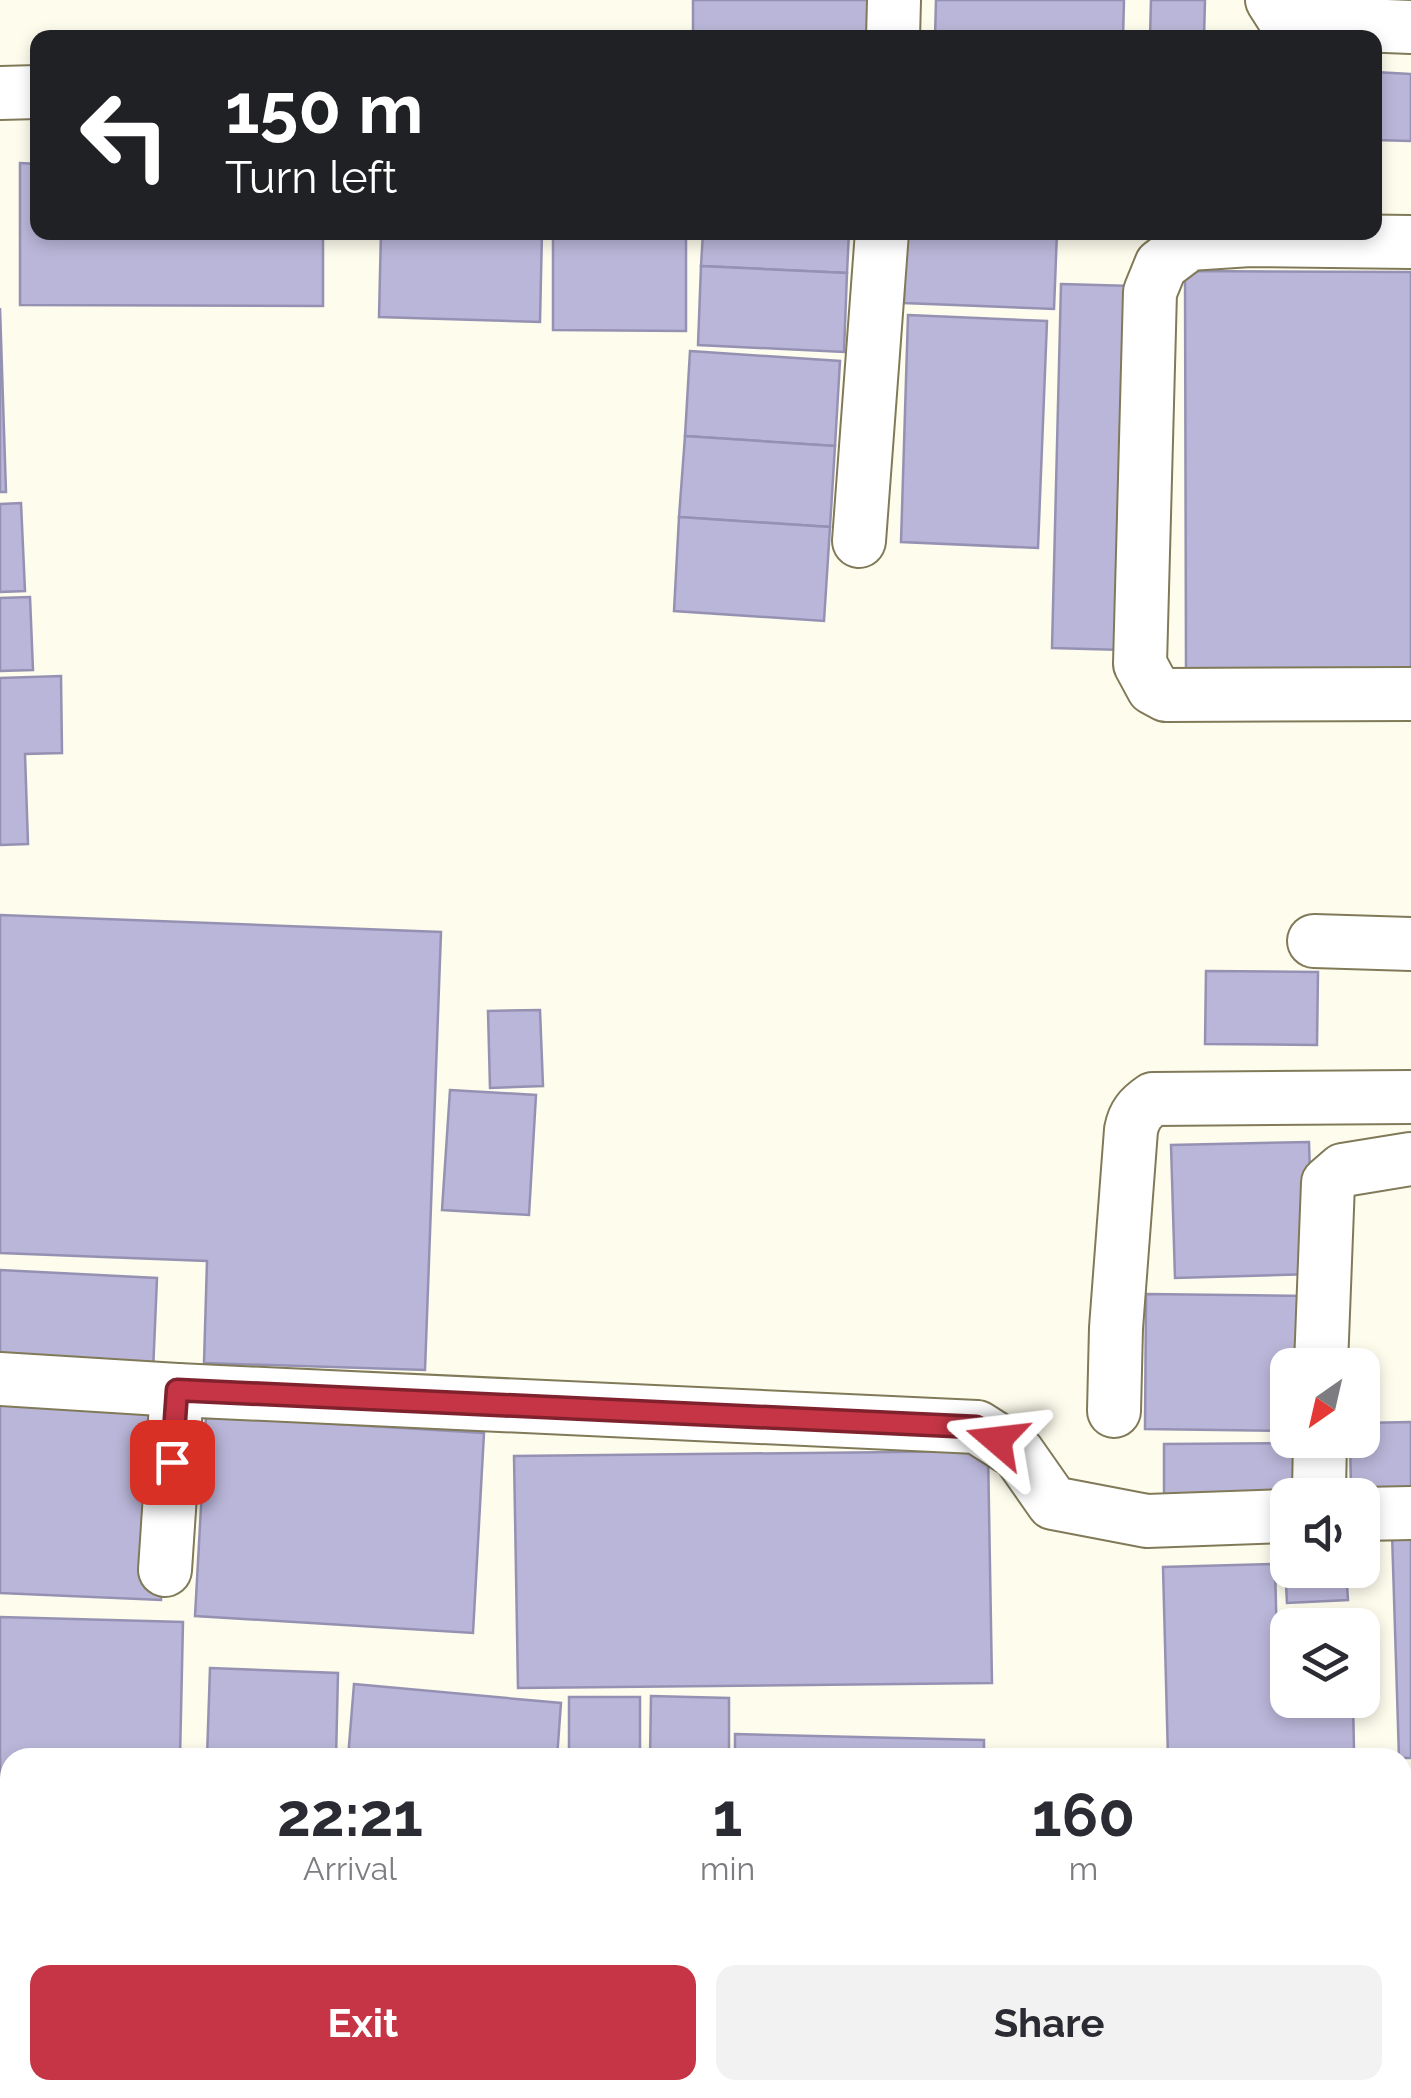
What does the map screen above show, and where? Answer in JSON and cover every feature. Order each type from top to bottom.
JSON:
[{"type":"lane","points":[[893,30],[894,0]]},
{"type":"lane","points":[[1272,0],[1286,22],[1411,28]]},
{"type":"lane","points":[[0,93],[30,92]]},
{"type":"lane","points":[[859,541],[881,240]]},
{"type":"lane","points":[[1411,242],[1250,240],[1190,244],[1161,265],[1150,292],[1140,664],[1153,688],[1166,695],[1411,694]]},
{"type":"lane","points":[[1314,940],[1411,944]]},
{"type":"lane","points":[[1114,1411],[1116,1328],[1132,1130],[1142,1107],[1153,1099],[1411,1097]]},
{"type":"lane","points":[[1321,1348],[1328,1183],[1343,1170],[1411,1159]]},
{"type":"lane","points":[[0,1378],[177,1390],[976,1427],[1018,1453],[1053,1503],[1146,1521],[1270,1511]]},
{"type":"lane","points":[[165,1570],[177,1390]]},
{"type":"lane","points":[[1380,1511],[1411,1513]]},
{"type":"building","points":[[693,0],[870,0],[869,30],[693,30]]},
{"type":"building","points":[[936,0],[1124,0],[1123,30],[935,30]]},
{"type":"building","points":[[1151,0],[1205,0],[1204,30],[1150,30]]},
{"type":"building","points":[[1382,72],[1411,74],[1411,141],[1382,140]]},
{"type":"building","points":[[20,163],[30,164],[30,240],[323,240],[323,306],[20,305]]},
{"type":"building","points":[[381,240],[542,240],[540,322],[379,317]]},
{"type":"building","points":[[553,240],[686,240],[686,331],[553,330]]},
{"type":"building","points":[[703,240],[849,240],[847,273],[701,266]]},
{"type":"building","points":[[906,240],[1057,240],[1054,309],[904,303]]},
{"type":"building","points":[[701,266],[847,273],[844,352],[698,345]]},
{"type":"building","points":[[1185,271],[1411,272],[1411,673],[1186,672]]},
{"type":"building","points":[[1061,284],[1132,286],[1123,650],[1052,648]]},
{"type":"building","points":[[0,308],[6,492],[0,492]]},
{"type":"building","points":[[908,315],[1047,321],[1038,548],[901,542]]},
{"type":"building","points":[[690,351],[840,361],[835,446],[685,436]]},
{"type":"building","points":[[685,436],[835,446],[830,527],[679,517]]},
{"type":"building","points":[[21,503],[25,591],[0,592],[0,504]]},
{"type":"building","points":[[679,517],[830,527],[824,621],[674,611]]},
{"type":"building","points":[[30,597],[33,670],[0,671],[0,598]]},
{"type":"building","points":[[61,676],[62,753],[25,754],[28,844],[0,845],[0,678]]},
{"type":"building","points":[[0,915],[441,932],[425,1370],[204,1363],[207,1261],[0,1253]]},
{"type":"building","points":[[1206,971],[1318,972],[1317,1045],[1205,1044]]},
{"type":"building","points":[[540,1010],[543,1086],[490,1088],[488,1011]]},
{"type":"building","points":[[450,1090],[536,1095],[529,1215],[442,1210]]},
{"type":"building","points":[[1309,1142],[1313,1274],[1175,1278],[1171,1145]]},
{"type":"building","points":[[0,1270],[157,1278],[153,1372],[0,1364]]},
{"type":"building","points":[[1146,1294],[1308,1296],[1308,1348],[1270,1348],[1270,1431],[1145,1429]]},
{"type":"building","points":[[0,1404],[168,1411],[161,1600],[0,1593]]},
{"type":"building","points":[[206,1416],[484,1433],[473,1633],[195,1616]]},
{"type":"building","points":[[1411,1422],[1411,1490],[1380,1491],[1380,1478],[1351,1478],[1350,1458],[1380,1458],[1380,1423]]},
{"type":"building","points":[[1270,1443],[1270,1458],[1296,1458],[1296,1478],[1270,1478],[1270,1497],[1164,1505],[1164,1444]]},
{"type":"building","points":[[988,1451],[992,1683],[518,1688],[514,1456]]},
{"type":"building","points":[[1392,1533],[1411,1533],[1411,1748],[1399,1748]]},
{"type":"building","points":[[1270,1564],[1270,1588],[1276,1588],[1276,1608],[1270,1608],[1270,1718],[1353,1718],[1354,1748],[1168,1748],[1163,1567]]},
{"type":"building","points":[[1286,1588],[1347,1588],[1348,1600],[1287,1603]]},
{"type":"building","points":[[0,1617],[183,1622],[180,1748],[0,1748]]},
{"type":"building","points":[[210,1668],[338,1673],[336,1748],[207,1748]]},
{"type":"building","points":[[354,1684],[561,1703],[558,1748],[349,1748]]},
{"type":"building","points":[[651,1696],[729,1698],[729,1748],[650,1748]]},
{"type":"building","points":[[569,1697],[640,1697],[640,1748],[569,1748]]},
{"type":"building","points":[[735,1734],[984,1740],[984,1748],[735,1748]]},
{"type":"route","points":[[172,1462],[177,1390],[976,1427],[997,1440]]}]
